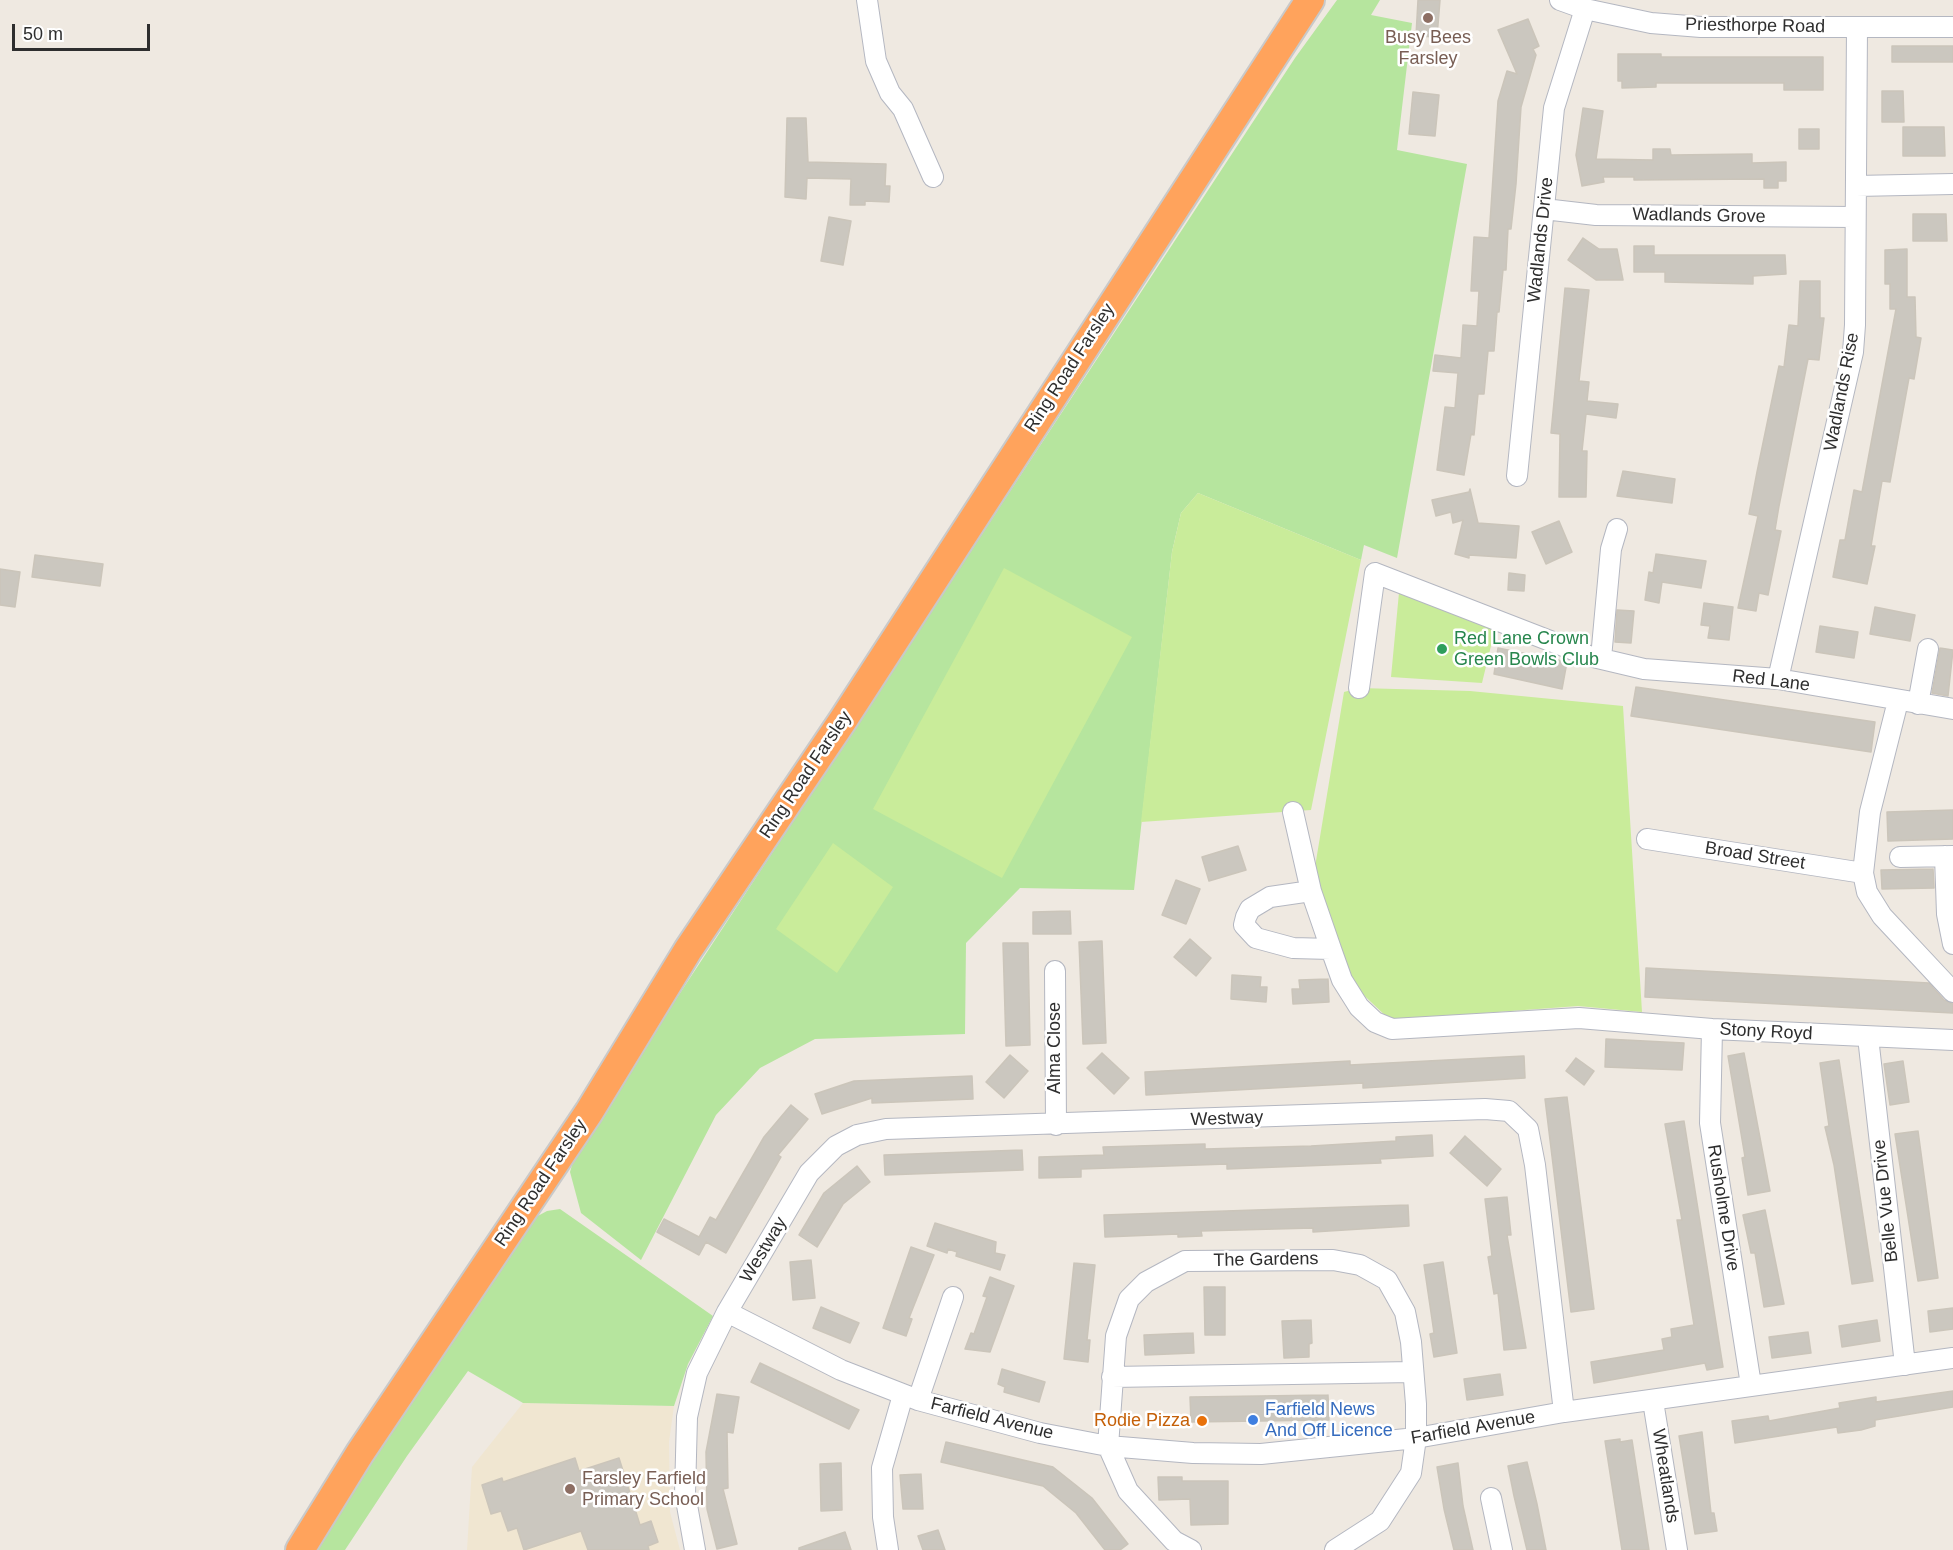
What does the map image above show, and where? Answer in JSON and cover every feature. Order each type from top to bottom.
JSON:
[{"type":"highway","name":"Ring Road Farsley","points":[[300,1550],[360,1453],[589,1112],[688,950],[843,720],[1310,0]]},
{"type":"street","points":[[867,0],[876,61],[890,93],[903,109],[933,177]]},
{"type":"street","name":"Priesthorpe Road","points":[[1560,0],[1585,9],[1651,23],[1701,27],[1953,27]]},
{"type":"street","name":"Wadlands Drive","points":[[1517,476],[1554,108],[1585,9]]},
{"type":"street","name":"Wadlands Rise","points":[[1778,679],[1853,352],[1857,27]]},
{"type":"street","points":[[1856,186],[1953,184]]},
{"type":"street","name":"Wadlands Grove","points":[[1544,209],[1596,215],[1855,218]]},
{"type":"street","points":[[1595,657],[1611,549],[1617,529]]},
{"type":"street","name":"Red Lane","points":[[1359,688],[1376,573],[1595,657],[1644,669],[1778,679],[1953,709]]},
{"type":"street","points":[[1918,704],[1928,649]]},
{"type":"street","points":[[1898,701],[1870,812],[1863,873],[1867,892],[1882,916],[1953,992]]},
{"type":"street","name":"Stony Royd","points":[[1293,812],[1311,891],[1342,981],[1359,1007],[1376,1023],[1392,1029],[1579,1018],[1712,1029],[1953,1040]]},
{"type":"street","name":"Broad Street","points":[[1647,839],[1863,873]]},
{"type":"street","points":[[1900,857],[1949,856],[1947,914],[1953,945]]},
{"type":"street","points":[[1311,891],[1284,894],[1264,900],[1250,909],[1244,925],[1256,938],[1274,944],[1330,949]]},
{"type":"street","name":"Alma Close","points":[[1055,971],[1056,1125]]},
{"type":"street","name":"Rusholme Drive","points":[[1712,1029],[1710,1122],[1751,1385]]},
{"type":"street","name":"Belle Vue Drive","points":[[1868,1037],[1905,1365]]},
{"type":"street","name":"Westway","points":[[694,1550],[685,1494],[687,1417],[697,1373],[728,1312],[809,1173],[836,1146],[857,1135],[886,1129],[1485,1109],[1509,1111],[1528,1129],[1535,1164],[1564,1412]]},
{"type":"street","name":"The Gardens","points":[[1191,1550],[1174,1541],[1128,1491],[1108,1446],[1116,1336],[1129,1299],[1146,1282],[1185,1262],[1333,1260],[1360,1265],[1387,1280],[1405,1312],[1413,1372],[1416,1438],[1412,1473],[1380,1521],[1335,1550]]},
{"type":"street","points":[[888,1550],[883,1517],[882,1468],[953,1297]]},
{"type":"street","name":"Farfield Avenue","points":[[728,1312],[841,1370],[911,1397],[1040,1433],[1108,1446],[1193,1453],[1261,1454],[1416,1438],[1564,1412],[1953,1358]]},
{"type":"street","points":[[1112,1377],[1413,1372]]},
{"type":"street","name":"Wheatlands","points":[[1653,1401],[1677,1550]]},
{"type":"street","points":[[1491,1498],[1502,1550]]},
{"type":"shaded area","name":"Farsley Farfield Primary School","points":[[523,1403],[674,1406],[669,1442],[670,1512],[680,1550],[467,1550],[472,1467]]},
{"type":"green space","points":[[1337,0],[1380,0],[1371,15],[1412,23],[1397,150],[1467,164],[1397,558],[1364,545],[1361,560],[1198,493],[1181,513],[1172,552],[1134,890],[1020,888],[966,943],[965,1034],[815,1039],[760,1068],[716,1115],[641,1260],[581,1213],[570,1172],[574,1158],[636,1060],[1295,58]]},
{"type":"green space","points":[[1198,493],[1361,560],[1311,810],[1141,822],[1172,552],[1181,513]]},
{"type":"green space","points":[[1004,568],[1132,637],[1002,878],[873,809]]},
{"type":"green space","name":"Red Lane Crown Green Bowls Club","points":[[1400,582],[1497,621],[1482,683],[1391,677]]},
{"type":"green space","points":[[1359,688],[1470,691],[1623,706],[1642,1012],[1578,1006],[1390,1020],[1352,984],[1314,873],[1344,692]]},
{"type":"green space","points":[[833,843],[893,887],[837,973],[776,929]]},
{"type":"green space","points":[[560,1209],[713,1316],[688,1364],[674,1406],[523,1403],[468,1371],[407,1456],[345,1550],[314,1550],[534,1218],[547,1211]]},
{"type":"building","name":"Busy Bees Farsley","points":[[1418,0],[1440,0],[1437,37],[1416,36]]},
{"type":"building","points":[[1528,19],[1539,46],[1533,49],[1536,55],[1521,107],[1516,184],[1511,229],[1508,229],[1506,270],[1503,270],[1499,312],[1497,312],[1494,351],[1488,351],[1484,394],[1478,394],[1474,435],[1471,434],[1464,475],[1437,470],[1445,407],[1455,408],[1458,373],[1433,371],[1435,355],[1461,358],[1463,325],[1477,326],[1479,291],[1471,291],[1474,237],[1489,238],[1498,101],[1507,71],[1517,74],[1498,30]]},
{"type":"building","points":[[1892,46],[1953,46],[1953,62],[1892,62]]},
{"type":"building","points":[[1618,54],[1661,54],[1661,57],[1823,57],[1823,90],[1784,90],[1784,83],[1656,83],[1656,87],[1622,88],[1622,81],[1618,81]]},
{"type":"building","points":[[1882,91],[1903,91],[1904,122],[1882,122]]},
{"type":"building","points":[[1413,92],[1439,95],[1435,136],[1409,134]]},
{"type":"building","points":[[1583,108],[1603,111],[1596,159],[1653,160],[1653,149],[1670,149],[1671,155],[1752,154],[1752,163],[1786,162],[1786,181],[1778,181],[1778,188],[1764,188],[1764,179],[1634,180],[1634,177],[1603,177],[1604,182],[1582,186],[1576,155]]},
{"type":"building","points":[[787,118],[806,118],[808,162],[886,164],[885,186],[890,186],[889,202],[865,201],[865,205],[850,205],[851,179],[807,178],[806,199],[785,197]]},
{"type":"building","points":[[1903,127],[1944,127],[1945,156],[1903,156]]},
{"type":"building","points":[[1799,129],[1819,129],[1819,149],[1799,149]]},
{"type":"building","points":[[1913,214],[1946,214],[1947,241],[1913,241]]},
{"type":"building","points":[[829,217],[851,221],[843,265],[821,261]]},
{"type":"building","points":[[1583,238],[1599,249],[1617,249],[1623,280],[1596,280],[1568,260]]},
{"type":"building","points":[[1634,246],[1654,246],[1654,255],[1785,255],[1786,274],[1753,276],[1753,284],[1665,282],[1665,272],[1634,272]]},
{"type":"building","points":[[1907,249],[1907,297],[1915,297],[1916,337],[1921,338],[1914,379],[1909,378],[1890,482],[1882,481],[1871,546],[1875,546],[1867,584],[1833,577],[1840,540],[1845,540],[1854,490],[1862,492],[1896,309],[1890,309],[1890,284],[1885,284],[1885,250]]},
{"type":"building","points":[[1800,281],[1820,281],[1820,318],[1824,318],[1819,360],[1808,359],[1779,506],[1775,530],[1781,531],[1768,595],[1759,593],[1756,611],[1738,608],[1758,516],[1749,514],[1779,366],[1784,367],[1789,325],[1798,326]]},
{"type":"building","points":[[1565,288],[1589,290],[1579,381],[1589,382],[1587,401],[1618,404],[1616,418],[1586,414],[1582,451],[1587,451],[1586,497],[1559,497],[1560,434],[1551,433]]},
{"type":"building","points":[[1623,471],[1675,479],[1672,503],[1617,496]]},
{"type":"building","points":[[1470,489],[1478,523],[1519,526],[1516,558],[1469,555],[1469,558],[1455,554],[1463,520],[1453,523],[1451,512],[1436,516],[1432,500],[1469,492]]},
{"type":"building","points":[[1559,521],[1572,552],[1546,564],[1532,532]]},
{"type":"building","points":[[1656,554],[1706,561],[1701,588],[1662,582],[1659,603],[1645,600],[1649,572],[1653,573]]},
{"type":"building","points":[[35,555],[103,564],[100,586],[32,577]]},
{"type":"building","points":[[0,569],[20,572],[15,607],[0,605]]},
{"type":"building","points":[[1509,573],[1525,575],[1524,591],[1508,590]]},
{"type":"building","points":[[1704,603],[1733,607],[1729,640],[1708,638],[1710,626],[1701,625]]},
{"type":"building","points":[[1875,607],[1915,615],[1910,641],[1870,634]]},
{"type":"building","points":[[1617,610],[1634,611],[1631,643],[1615,642]]},
{"type":"building","points":[[1820,626],[1858,632],[1854,658],[1816,652]]},
{"type":"building","points":[[1498,648],[1567,662],[1562,689],[1494,674]]},
{"type":"building","points":[[1940,648],[1953,650],[1948,696],[1932,693]]},
{"type":"building","points":[[1636,687],[1875,722],[1871,752],[1631,716]]},
{"type":"building","points":[[1953,810],[1953,839],[1888,841],[1887,812]]},
{"type":"building","points":[[1238,846],[1246,870],[1209,881],[1202,857]]},
{"type":"building","points":[[1933,869],[1934,888],[1882,889],[1881,870]]},
{"type":"building","points":[[1176,880],[1200,889],[1186,924],[1162,915]]},
{"type":"building","points":[[1070,911],[1071,934],[1033,934],[1033,912]]},
{"type":"building","points":[[1190,939],[1211,958],[1196,976],[1174,957]]},
{"type":"building","points":[[1102,941],[1106,1043],[1083,1044],[1079,942]]},
{"type":"building","points":[[1003,943],[1028,943],[1030,1045],[1006,1046]]},
{"type":"building","points":[[1646,968],[1929,983],[1944,1000],[1953,1004],[1953,1013],[1645,997]]},
{"type":"building","points":[[1232,975],[1261,977],[1260,987],[1267,987],[1266,1002],[1231,999]]},
{"type":"building","points":[[1328,979],[1329,1002],[1293,1004],[1292,989],[1300,989],[1299,980]]},
{"type":"building","points":[[1606,1039],[1684,1043],[1682,1070],[1605,1067]]},
{"type":"building","points":[[1102,1053],[1129,1078],[1114,1094],[1087,1068]]},
{"type":"building","points":[[1744,1053],[1770,1191],[1748,1195],[1742,1158],[1745,1157],[1728,1056]]},
{"type":"building","points":[[1010,1055],[1028,1071],[1004,1098],[986,1082]]},
{"type":"building","points":[[1524,1056],[1525,1078],[1363,1088],[1363,1083],[1146,1095],[1145,1072],[1350,1061],[1350,1065]]},
{"type":"building","points":[[1576,1058],[1594,1071],[1584,1085],[1566,1071]]},
{"type":"building","points":[[1839,1060],[1873,1281],[1852,1284],[1834,1165],[1825,1127],[1829,1126],[1820,1063]]},
{"type":"building","points":[[1903,1061],[1909,1102],[1890,1105],[1884,1064]]},
{"type":"building","points":[[972,1076],[973,1099],[872,1103],[872,1098],[822,1114],[815,1094],[854,1081]]},
{"type":"building","points":[[1567,1097],[1594,1309],[1571,1312],[1545,1099]]},
{"type":"building","points":[[791,1105],[808,1119],[778,1155],[781,1157],[726,1253],[706,1242],[699,1255],[657,1232],[664,1219],[699,1237],[710,1217],[716,1220],[764,1137]]},
{"type":"building","points":[[1684,1121],[1723,1367],[1707,1370],[1705,1363],[1594,1383],[1591,1362],[1664,1350],[1662,1339],[1672,1337],[1671,1329],[1694,1325],[1677,1220],[1682,1220],[1665,1124]]},
{"type":"building","points":[[1918,1131],[1938,1278],[1918,1281],[1895,1134]]},
{"type":"building","points":[[1432,1135],[1433,1156],[1380,1159],[1381,1163],[1227,1169],[1227,1164],[1081,1169],[1081,1177],[1039,1178],[1039,1157],[1104,1155],[1103,1147],[1205,1144],[1205,1149],[1311,1146],[1396,1141],[1396,1137]]},
{"type":"building","points":[[1465,1136],[1501,1169],[1487,1186],[1450,1153]]},
{"type":"building","points":[[1022,1150],[1023,1170],[885,1175],[884,1155]]},
{"type":"building","points":[[857,1166],[870,1182],[843,1204],[817,1247],[799,1235],[824,1193]]},
{"type":"building","points":[[1507,1197],[1511,1235],[1507,1235],[1526,1348],[1504,1350],[1498,1293],[1494,1294],[1488,1257],[1492,1256],[1485,1199]]},
{"type":"building","points":[[1408,1205],[1409,1226],[1313,1232],[1313,1228],[1201,1231],[1202,1236],[1178,1237],[1178,1234],[1105,1237],[1104,1215]]},
{"type":"building","points":[[1765,1210],[1784,1304],[1764,1307],[1755,1253],[1751,1253],[1743,1215]]},
{"type":"building","points":[[935,1223],[996,1242],[995,1253],[1005,1255],[1000,1270],[956,1256],[957,1252],[948,1249],[947,1253],[927,1246]]},
{"type":"building","points":[[911,1247],[934,1255],[909,1318],[912,1319],[906,1336],[883,1328]]},
{"type":"building","points":[[811,1260],[815,1298],[793,1300],[790,1262]]},
{"type":"building","points":[[1443,1262],[1457,1353],[1434,1357],[1430,1334],[1434,1333],[1424,1265]]},
{"type":"building","points":[[1074,1263],[1095,1265],[1087,1340],[1090,1340],[1088,1362],[1064,1359]]},
{"type":"building","points":[[990,1277],[1014,1286],[990,1352],[965,1349],[971,1333],[974,1334],[987,1297],[983,1296]]},
{"type":"building","points":[[1204,1287],[1225,1287],[1225,1335],[1205,1335]]},
{"type":"building","points":[[821,1307],[859,1323],[850,1343],[813,1328]]},
{"type":"building","points":[[1953,1308],[1953,1329],[1930,1332],[1928,1311]]},
{"type":"building","points":[[1311,1320],[1312,1343],[1309,1344],[1309,1357],[1284,1358],[1282,1321]]},
{"type":"building","points":[[1877,1320],[1880,1341],[1842,1347],[1839,1326]]},
{"type":"building","points":[[1808,1332],[1811,1353],[1772,1358],[1769,1337]]},
{"type":"building","points":[[1193,1333],[1194,1353],[1145,1355],[1144,1335]]},
{"type":"building","points":[[760,1363],[859,1410],[849,1429],[751,1382]]},
{"type":"building","points":[[1002,1369],[1045,1382],[1039,1402],[1004,1392],[1005,1387],[998,1384]]},
{"type":"building","points":[[1500,1374],[1503,1395],[1467,1400],[1464,1379]]},
{"type":"building","points":[[1953,1391],[1953,1407],[1875,1420],[1875,1426],[1861,1430],[1838,1433],[1837,1427],[1735,1443],[1732,1421],[1768,1416],[1769,1421],[1840,1408],[1839,1403],[1876,1397],[1876,1402]]},
{"type":"building","points":[[717,1394],[739,1397],[733,1433],[727,1432],[728,1488],[723,1489],[737,1544],[717,1549],[707,1509],[706,1452]]},
{"type":"building","points":[[1328,1395],[1329,1420],[1191,1422],[1190,1397]]},
{"type":"building","points":[[1702,1432],[1711,1513],[1714,1513],[1717,1531],[1695,1534],[1679,1436]]},
{"type":"building","points":[[1620,1439],[1620,1442],[1632,1440],[1649,1550],[1622,1550],[1605,1441]]},
{"type":"building","points":[[946,1442],[1053,1467],[1092,1498],[1128,1544],[1120,1550],[1105,1550],[1076,1513],[1043,1486],[941,1462]]},
{"type":"building","points":[[575,1458],[579,1471],[619,1458],[640,1525],[651,1521],[658,1542],[648,1546],[649,1550],[588,1550],[581,1531],[524,1550],[517,1528],[508,1531],[501,1511],[491,1514],[482,1485],[502,1478],[503,1482]]},
{"type":"building","points":[[1527,1462],[1546,1550],[1527,1550],[1514,1496],[1508,1466]]},
{"type":"building","points":[[841,1463],[842,1510],[821,1511],[820,1464]]},
{"type":"building","points":[[1458,1463],[1463,1506],[1473,1550],[1454,1550],[1444,1509],[1437,1467]]},
{"type":"building","points":[[921,1474],[923,1509],[903,1509],[900,1475]]},
{"type":"building","points":[[1158,1477],[1182,1477],[1182,1481],[1228,1481],[1228,1524],[1191,1525],[1190,1499],[1159,1500]]},
{"type":"building","points":[[938,1530],[945,1550],[923,1550],[918,1536]]},
{"type":"building","points":[[845,1532],[851,1550],[799,1550],[799,1548]]},
{"type":"place","name":"Busy Bees Farsley","points":[[1428,18]]},
{"type":"place","name":"Red Lane Crown Green Bowls Club","points":[[1442,649]]},
{"type":"place","name":"Farfield News And Off Licence","points":[[1253,1420]]},
{"type":"place","name":"Rodie Pizza","points":[[1202,1421]]},
{"type":"place","name":"Farsley Farfield Primary School","points":[[570,1489]]}]
